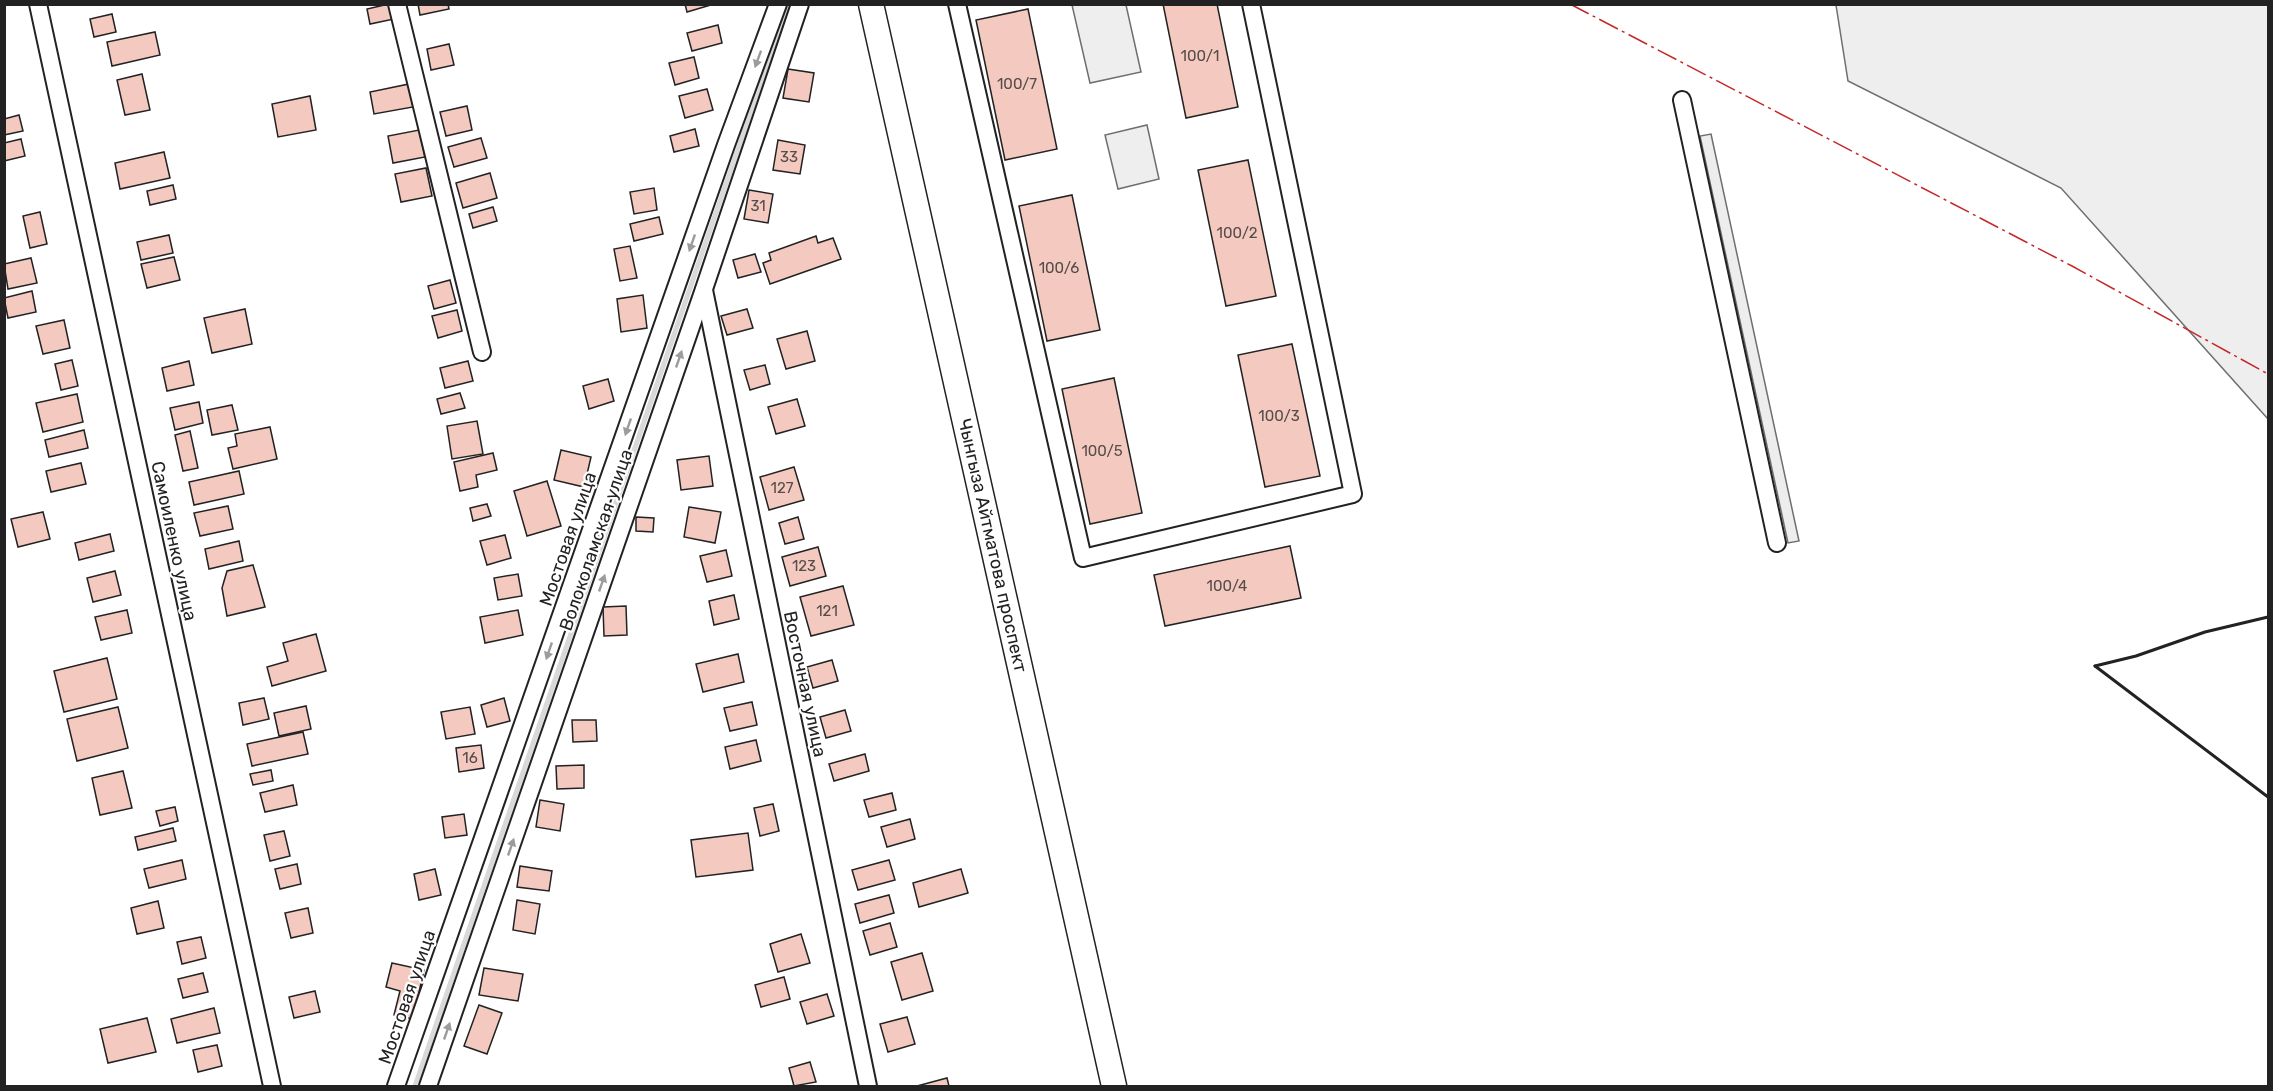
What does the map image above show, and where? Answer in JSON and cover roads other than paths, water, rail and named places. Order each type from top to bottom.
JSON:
[{"type":"main road","name":"Чынгыза Айтматова проспект","points":[[871,4],[1114,1086]]},
{"type":"street","name":"Самоиленко улица","points":[[38,4],[272,1086]]},
{"type":"street","points":[[397,4],[482,352]]},
{"type":"street","name":"Мостовая улица","points":[[396,1086],[726,145],[778,4]]},
{"type":"street","name":"Волоколамская улица","points":[[428,1086],[704,289],[800,4]]},
{"type":"street","points":[[957,4],[1083,558],[1353,494],[1251,4]]},
{"type":"street","points":[[1682,100],[1777,543]]},
{"type":"street","name":"Восточная улица","points":[[704,289],[868,1086]]},
{"type":"waterway","points":[[415,1086],[788,4]]}]
